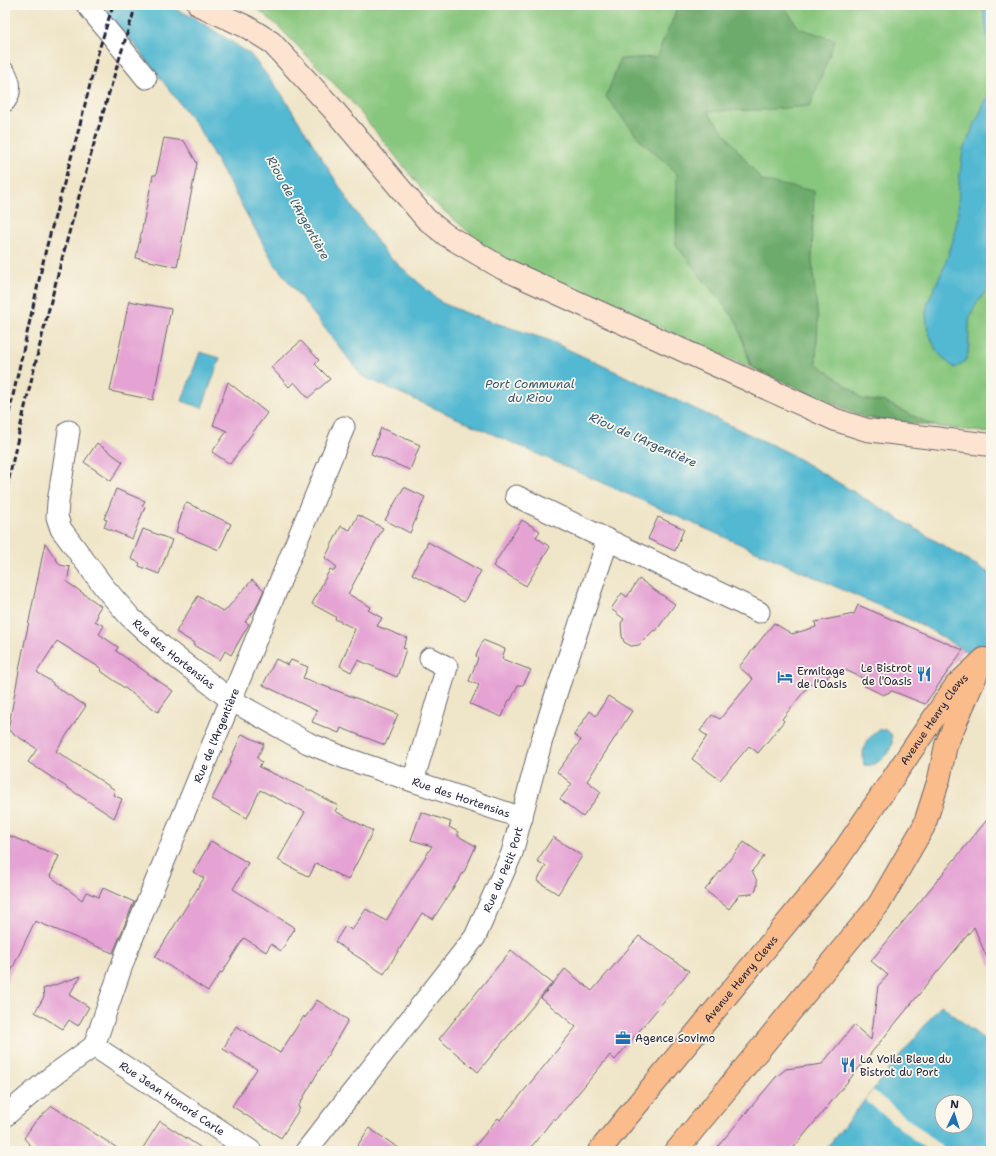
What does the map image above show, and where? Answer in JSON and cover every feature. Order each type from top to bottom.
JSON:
[{"type":"main road","name":"Avenue Henry Clews","points":[[599,1151],[832,868],[956,685],[987,654]]},
{"type":"main road","name":"Avenue Henry Clews","points":[[676,1151],[879,904],[924,826],[939,779],[946,744],[968,692],[987,654]]},
{"type":"street","points":[[87,5],[146,78]]},
{"type":"street","points":[[199,5],[247,27],[271,42],[332,108],[426,219],[446,235],[473,252],[502,268],[836,420],[867,430],[991,445]]},
{"type":"street","points":[[5,74],[8,78],[10,87],[8,97],[5,102]]},
{"type":"street","name":"Rue de l'Argentière","points":[[94,1046],[127,952],[344,427]]},
{"type":"street","name":"Rue des Hortensias","points":[[69,431],[58,502],[57,517],[61,529],[104,587],[130,617],[163,647],[231,700],[308,743],[345,758],[522,818]]},
{"type":"street","points":[[516,496],[759,612]]},
{"type":"street","name":"Rue du Petit Port","points":[[306,1151],[475,937],[512,853],[557,691],[608,540]]},
{"type":"street","points":[[413,781],[447,667],[430,658]]},
{"type":"street","points":[[5,1116],[51,1077],[94,1046]]},
{"type":"street","name":"Rue Jean Honoré Carle","points":[[94,1046],[251,1151]]},
{"type":"green space","points":[[249,5],[991,5],[991,433],[865,418],[494,254],[429,198],[351,101],[279,27],[259,10]]},
{"type":"green space","points":[[677,5],[783,5],[799,28],[835,40],[810,106],[761,110],[707,111],[762,181],[814,191],[812,261],[818,321],[816,363],[854,391],[861,399],[885,402],[934,426],[865,418],[751,367],[737,322],[676,245],[677,173],[641,141],[606,97],[620,59],[656,57],[674,17]]},
{"type":"water","name":"Port Communal du Riou","points":[[97,5],[166,5],[193,17],[250,54],[281,93],[351,205],[386,254],[442,303],[468,314],[548,340],[787,452],[991,574],[991,661],[963,650],[922,625],[362,376],[274,263],[198,127],[134,44]]},
{"type":"water","points":[[983,5],[991,5],[991,285],[977,303],[971,314],[968,354],[963,363],[955,368],[936,350],[928,331],[926,314],[928,302],[945,265],[953,240],[958,213],[959,182],[963,150],[990,91],[989,50]]},
{"type":"water","points":[[200,352],[220,358],[202,408],[182,401]]},
{"type":"water","points":[[878,730],[886,730],[891,734],[892,744],[885,756],[877,763],[873,765],[864,765],[863,754],[865,745]]},
{"type":"water","points":[[941,1005],[991,1045],[991,1151],[824,1151]]},
{"type":"pier","points":[[873,1090],[947,1151],[928,1151],[865,1100]]},
{"type":"building","points":[[164,138],[184,141],[197,163],[177,267],[136,258],[153,175],[156,175]]},
{"type":"building","points":[[129,301],[171,309],[153,400],[110,391]]},
{"type":"building","points":[[301,341],[319,360],[315,364],[330,379],[308,398],[294,382],[289,387],[271,367]]},
{"type":"building","points":[[228,382],[267,413],[230,464],[212,452],[227,431],[213,425]]},
{"type":"building","points":[[381,428],[420,445],[410,470],[371,454]]},
{"type":"building","points":[[97,443],[123,462],[111,481],[84,462]]},
{"type":"building","points":[[404,487],[425,497],[410,533],[385,520]]},
{"type":"building","points":[[116,489],[145,501],[142,506],[145,507],[132,539],[104,527],[107,520],[104,519]]},
{"type":"building","points":[[187,503],[231,524],[219,550],[176,532],[185,504]]},
{"type":"building","points":[[358,515],[383,528],[348,594],[371,607],[368,610],[382,618],[377,626],[407,638],[403,648],[406,649],[397,677],[358,660],[351,672],[340,666],[355,629],[335,619],[336,617],[312,604],[330,569],[334,571],[337,567],[325,558],[341,526],[350,530]]},
{"type":"building","points":[[658,517],[684,529],[675,551],[648,539]]},
{"type":"building","points":[[522,520],[540,531],[536,537],[550,547],[526,586],[493,566]]},
{"type":"building","points":[[143,529],[172,540],[159,574],[139,566],[140,563],[131,559]]},
{"type":"building","points":[[428,542],[481,571],[464,602],[412,574]]},
{"type":"building","points":[[45,543],[60,565],[70,567],[67,582],[101,606],[96,614],[98,615],[95,621],[104,626],[99,634],[118,647],[116,651],[173,691],[158,712],[101,671],[102,669],[57,641],[37,672],[53,683],[53,685],[86,706],[56,751],[115,790],[113,795],[122,799],[114,818],[28,762],[37,749],[8,730]]},
{"type":"building","points":[[639,579],[675,604],[656,631],[654,630],[639,645],[631,646],[624,642],[622,636],[621,623],[624,619],[611,609],[622,593],[627,597]]},
{"type":"building","points":[[252,580],[264,590],[256,608],[245,622],[249,624],[231,655],[225,651],[220,660],[193,645],[194,643],[176,632],[198,596],[224,612]]},
{"type":"building","points":[[858,605],[963,650],[925,704],[892,691],[883,695],[863,685],[861,677],[845,670],[830,674],[823,683],[818,685],[810,684],[782,719],[784,721],[758,753],[749,746],[720,780],[692,759],[707,736],[700,731],[712,715],[720,719],[753,679],[739,667],[774,623],[792,634],[816,627],[815,622],[854,614]]},
{"type":"building","points":[[483,640],[505,649],[502,659],[531,670],[523,685],[518,685],[511,700],[509,700],[502,717],[470,704],[479,685],[469,681],[478,658],[476,656]]},
{"type":"building","points":[[276,659],[288,665],[291,660],[308,667],[303,678],[398,714],[385,745],[341,728],[339,733],[312,722],[317,711],[263,685]]},
{"type":"building","points":[[608,696],[632,711],[587,781],[601,792],[583,817],[560,799],[572,784],[557,772],[581,740],[574,735],[590,711],[596,716]]},
{"type":"building","points":[[242,734],[264,744],[257,758],[262,762],[259,767],[311,791],[338,806],[335,811],[373,831],[348,880],[316,863],[309,877],[278,860],[305,812],[260,790],[247,818],[212,799],[231,761],[230,760]]},
{"type":"building","points":[[421,812],[451,822],[449,827],[458,832],[458,836],[476,846],[465,870],[433,919],[422,913],[384,974],[335,942],[345,926],[352,930],[366,909],[386,921],[432,846],[411,840]]},
{"type":"building","points":[[991,815],[991,965],[974,927],[791,1151],[714,1151],[776,1077],[786,1069],[822,1064],[854,1025],[871,1040],[878,986],[888,975],[871,961]]},
{"type":"building","points":[[5,834],[59,856],[50,876],[82,900],[86,892],[99,897],[103,888],[134,902],[113,953],[35,921],[5,984]]},
{"type":"building","points":[[553,837],[582,856],[558,894],[537,881],[546,866],[537,861]]},
{"type":"building","points":[[211,841],[248,863],[233,889],[295,928],[281,951],[271,944],[266,952],[244,938],[222,973],[221,972],[208,991],[155,957],[204,878],[193,872]]},
{"type":"building","points":[[744,842],[764,856],[752,871],[757,881],[755,891],[751,894],[739,895],[729,909],[705,890]]},
{"type":"building","points":[[639,936],[689,971],[615,1060],[610,1055],[556,1120],[554,1118],[528,1151],[471,1151],[498,1118],[500,1120],[576,1027],[541,998],[565,969],[592,991]]},
{"type":"building","points":[[511,950],[552,983],[478,1072],[439,1039]]},
{"type":"building","points":[[81,976],[69,995],[89,1007],[78,1026],[69,1020],[63,1029],[35,1012],[44,997],[43,989]]},
{"type":"building","points":[[317,1000],[348,1020],[298,1107],[300,1108],[281,1138],[232,1106],[257,1069],[223,1049],[236,1026],[280,1053],[304,1016],[305,1018]]},
{"type":"building","points":[[52,1106],[122,1151],[35,1151],[24,1138],[35,1122]]},
{"type":"building","points":[[160,1121],[206,1151],[141,1151]]},
{"type":"building","points":[[369,1128],[403,1151],[354,1151]]},
{"type":"railway","points":[[5,431],[46,249],[98,53],[113,5]]},
{"type":"railway","points":[[5,497],[33,373],[64,250],[136,5]]},
{"type":"place","name":"Le Bistrot de l'Oasis","points":[[924,674]]},
{"type":"place","name":"Ermitage de l'Oasis","points":[[785,677]]},
{"type":"place","name":"Agence Sovimo","points":[[623,1038]]},
{"type":"place","name":"La Voile Bleue du Bistrot du Port","points":[[848,1065]]},
{"type":"water label","name":"Riou de l'Argentière","points":[[298,208]]},
{"type":"water label","name":"Riou de l'Argentière","points":[[643,440]]}]
